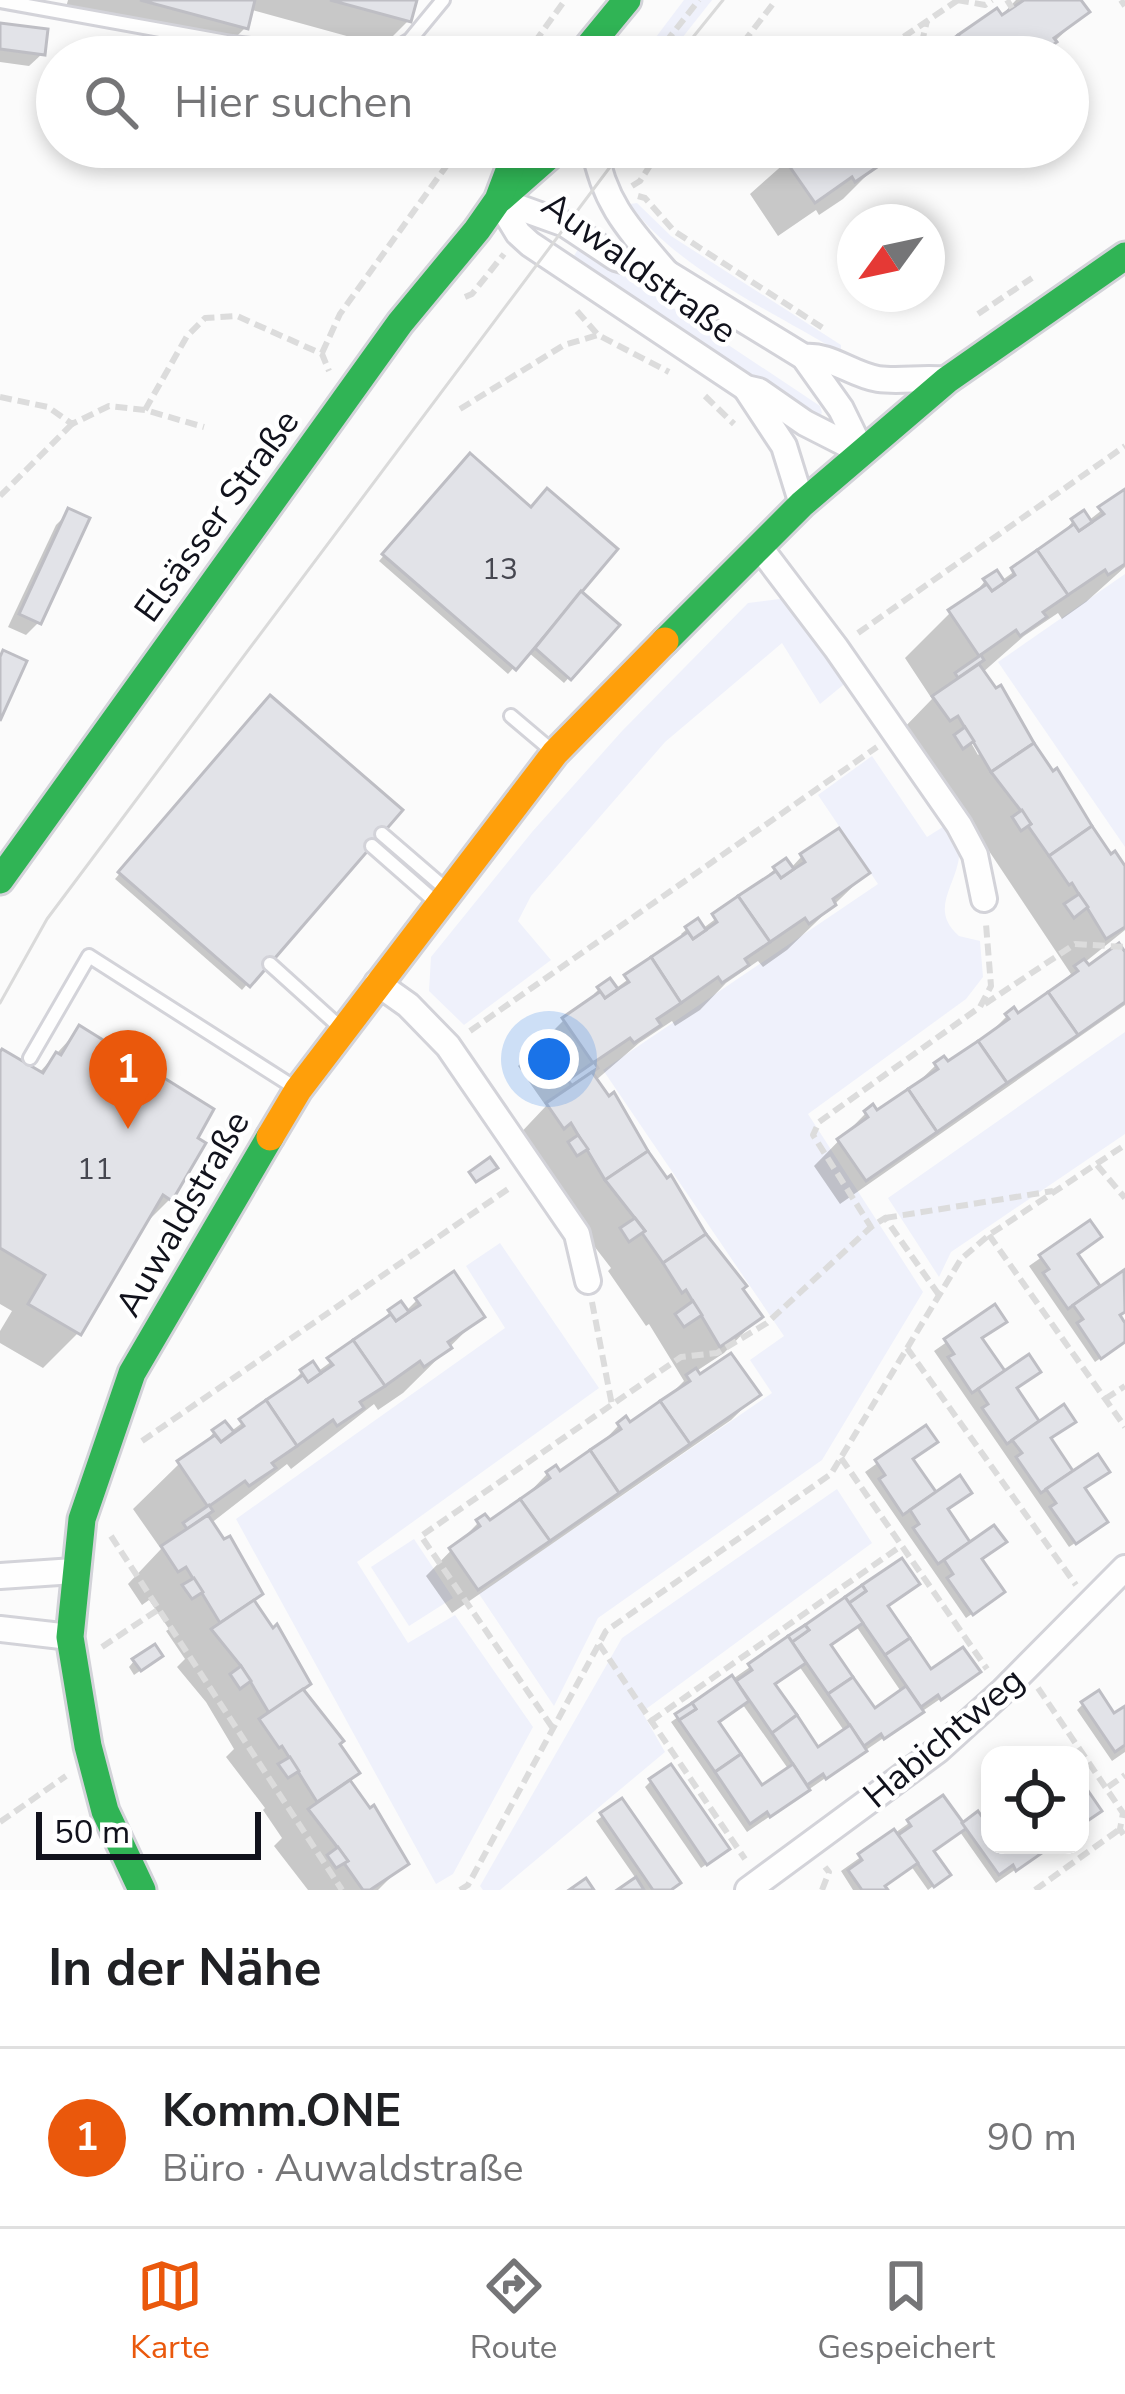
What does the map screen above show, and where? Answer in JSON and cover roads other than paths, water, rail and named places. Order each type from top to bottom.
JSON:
[{"type":"street","points":[[598,36],[628,0]]},
{"type":"street","points":[[623,36],[642,0]]},
{"type":"street","name":"Elsässer Straße","points":[[498,200],[510,168]]},
{"type":"street","name":"Elsässer Straße","points":[[0,880],[290,474],[498,200],[535,168]]},
{"type":"street","points":[[598,168],[609,203],[667,273]]},
{"type":"street","points":[[498,200],[566,224],[616,258],[667,273]]},
{"type":"street","name":"Auwaldstraße","points":[[498,200],[518,233],[746,388],[759,391],[805,423],[862,452]]},
{"type":"street","name":"Auwaldstraße","points":[[142,1890],[105,1811],[91,1758],[70,1637],[74,1571],[88,1500],[132,1373],[298,1090],[555,753],[642,663],[802,504],[947,380],[1125,256]]},
{"type":"street","name":"Auwaldstraße","points":[[667,273],[804,357],[841,409],[862,452]]},
{"type":"street","name":"Auwaldstraße","points":[[804,357],[819,356],[881,380],[947,380]]},
{"type":"street","name":"Auwaldstraße","points":[[746,388],[784,446],[802,504]]},
{"type":"street","points":[[761,549],[836,648],[975,854],[984,899]]},
{"type":"street","points":[[376,983],[408,1005],[448,1046],[577,1234],[588,1280]]},
{"type":"street","name":"Habichtweg","points":[[754,1886],[904,1777],[1003,1691],[1125,1568]]},
{"type":"street","points":[[0,1576],[74,1571]]},
{"type":"street","points":[[0,1629],[70,1637]]},
{"type":"lane","points":[[413,36],[442,0]]},
{"type":"lane","points":[[0,1],[193,36]]},
{"type":"lane","points":[[511,716],[555,753]]},
{"type":"lane","points":[[377,840],[443,897]]},
{"type":"lane","points":[[30,1058],[88,956],[298,1090]]},
{"type":"lane","points":[[270,964],[343,1030]]},
{"type":"tram line","points":[[694,36],[723,0]]},
{"type":"tram line","points":[[0,1003],[47,919],[609,168]]},
{"type":"place","name":"Komm.ONE","points":[[128,1129]]}]
